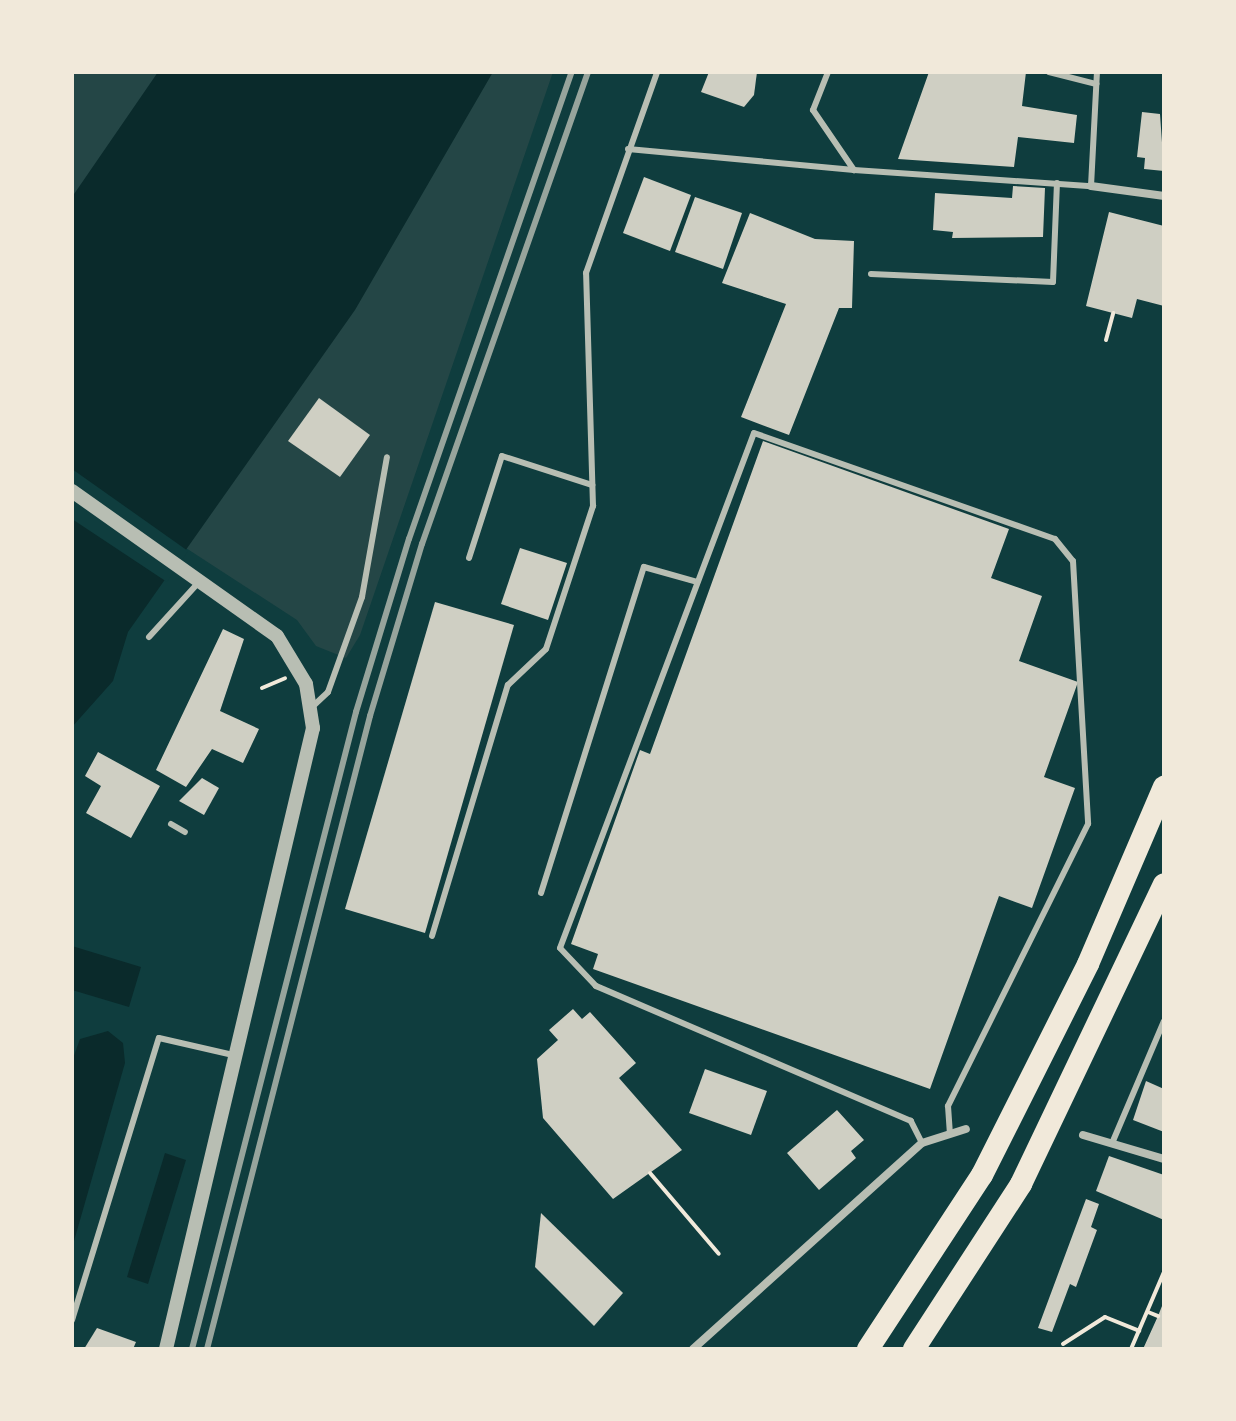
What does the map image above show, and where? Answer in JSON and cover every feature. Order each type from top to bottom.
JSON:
[{"type":"highway","points":[[868,1349],[982,1175],[1088,964],[1164,787]]},
{"type":"highway","points":[[914,1349],[1021,1184],[1164,884]]},
{"type":"street","points":[[1091,186],[1164,196]]},
{"type":"street","points":[[72,491],[203,579],[277,636],[301,671],[311,708],[310,762],[166,1349]]},
{"type":"street","points":[[693,1349],[922,1143],[966,1129]]},
{"type":"street","points":[[1083,1135],[1113,1141],[1164,1159]]},
{"type":"lane","points":[[432,936],[508,685],[546,649],[593,506],[586,273],[657,72]]},
{"type":"lane","points":[[828,72],[813,110],[854,170]]},
{"type":"lane","points":[[1049,72],[1096,84]]},
{"type":"lane","points":[[628,149],[854,170],[1091,186],[1097,72]]},
{"type":"lane","points":[[871,274],[1053,282],[1057,183]]},
{"type":"lane","points":[[922,1143],[911,1121],[596,986],[560,948],[754,433],[1055,539],[1073,561],[1088,824],[948,1106],[950,1132]]},
{"type":"lane","points":[[469,558],[502,456],[592,485]]},
{"type":"lane","points":[[311,708],[328,692],[366,584],[387,457]]},
{"type":"lane","points":[[541,893],[644,567],[697,582]]},
{"type":"lane","points":[[149,637],[203,579]]},
{"type":"lane","points":[[171,824],[185,832]]},
{"type":"lane","points":[[1113,1141],[1164,1021]]},
{"type":"lane","points":[[72,1320],[159,1038],[239,1057]]},
{"type":"path","points":[[1106,340],[1113,313]]},
{"type":"path","points":[[650,1173],[719,1254]]},
{"type":"path","points":[[1131,1349],[1164,1272]]},
{"type":"path","points":[[1148,1312],[1158,1316]]},
{"type":"path","points":[[1063,1344],[1105,1317],[1139,1331]]},
{"type":"shaded area","points":[[72,72],[553,72],[360,635],[346,658],[316,646],[297,620],[72,474]]},
{"type":"shaded area","points":[[158,72],[493,72],[355,310],[128,632],[113,681],[72,727],[72,197]]},
{"type":"shaded area","points":[[72,946],[141,967],[129,1007],[72,990]]},
{"type":"shaded area","points":[[108,1031],[123,1043],[125,1063],[72,1248],[72,1061],[80,1039]]},
{"type":"shaded area","points":[[165,1153],[186,1160],[148,1284],[127,1277]]},
{"type":"pier","points":[[72,469],[188,551],[167,582],[72,519]]},
{"type":"building","points":[[709,72],[757,72],[754,95],[744,107],[701,92]]},
{"type":"building","points":[[929,72],[1026,72],[1022,106],[1077,115],[1074,143],[1018,137],[1014,167],[898,159]]},
{"type":"building","points":[[1142,112],[1160,114],[1164,171],[1144,169],[1145,158],[1137,157]]},
{"type":"building","points":[[644,177],[691,195],[670,251],[623,233]]},
{"type":"building","points":[[1013,186],[1045,188],[1043,237],[952,238],[953,232],[933,230],[935,193],[1012,198]]},
{"type":"building","points":[[695,197],[742,213],[723,269],[675,252]]},
{"type":"building","points":[[1109,212],[1164,226],[1164,306],[1137,299],[1132,318],[1086,306]]},
{"type":"building","points":[[750,213],[815,239],[854,241],[852,308],[839,308],[789,435],[741,417],[786,304],[722,283]]},
{"type":"building","points":[[319,398],[370,435],[340,477],[288,441]]},
{"type":"building","points":[[763,441],[1009,529],[991,578],[1042,596],[1019,661],[1078,682],[1044,777],[1075,788],[1032,908],[999,896],[930,1089],[593,969],[598,954],[571,944],[640,750],[650,754]]},
{"type":"building","points":[[520,548],[567,563],[548,620],[501,604]]},
{"type":"building","points":[[435,602],[514,625],[425,933],[345,909]]},
{"type":"building","points":[[223,629],[244,639],[220,711],[259,729],[243,763],[212,749],[186,787],[156,770]]},
{"type":"building","points":[[98,752],[160,786],[131,838],[86,813],[101,786],[85,776]]},
{"type":"building","points":[[202,778],[219,788],[204,815],[179,801]]},
{"type":"building","points":[[573,1009],[582,1019],[590,1012],[636,1063],[619,1078],[682,1150],[613,1199],[543,1118],[537,1059],[558,1040],[549,1030]]},
{"type":"building","points":[[705,1069],[767,1091],[751,1135],[689,1113]]},
{"type":"building","points":[[1146,1081],[1164,1089],[1164,1132],[1133,1120]]},
{"type":"building","points":[[837,1110],[864,1140],[851,1151],[856,1158],[819,1190],[787,1153]]},
{"type":"building","points":[[1109,1156],[1164,1175],[1164,1220],[1096,1191]]},
{"type":"building","points":[[1086,1199],[1099,1204],[1091,1227],[1097,1230],[1076,1287],[1070,1284],[1052,1332],[1038,1328]]},
{"type":"building","points":[[541,1213],[623,1293],[594,1326],[535,1267]]},
{"type":"building","points":[[1164,1301],[1164,1349],[1143,1349],[1158,1316]]},
{"type":"building","points":[[97,1328],[136,1342],[133,1349],[84,1349]]},
{"type":"railway","points":[[192,1349],[356,712],[409,539],[572,72]]},
{"type":"railway","points":[[207,1349],[370,716],[422,544],[588,72]]}]
